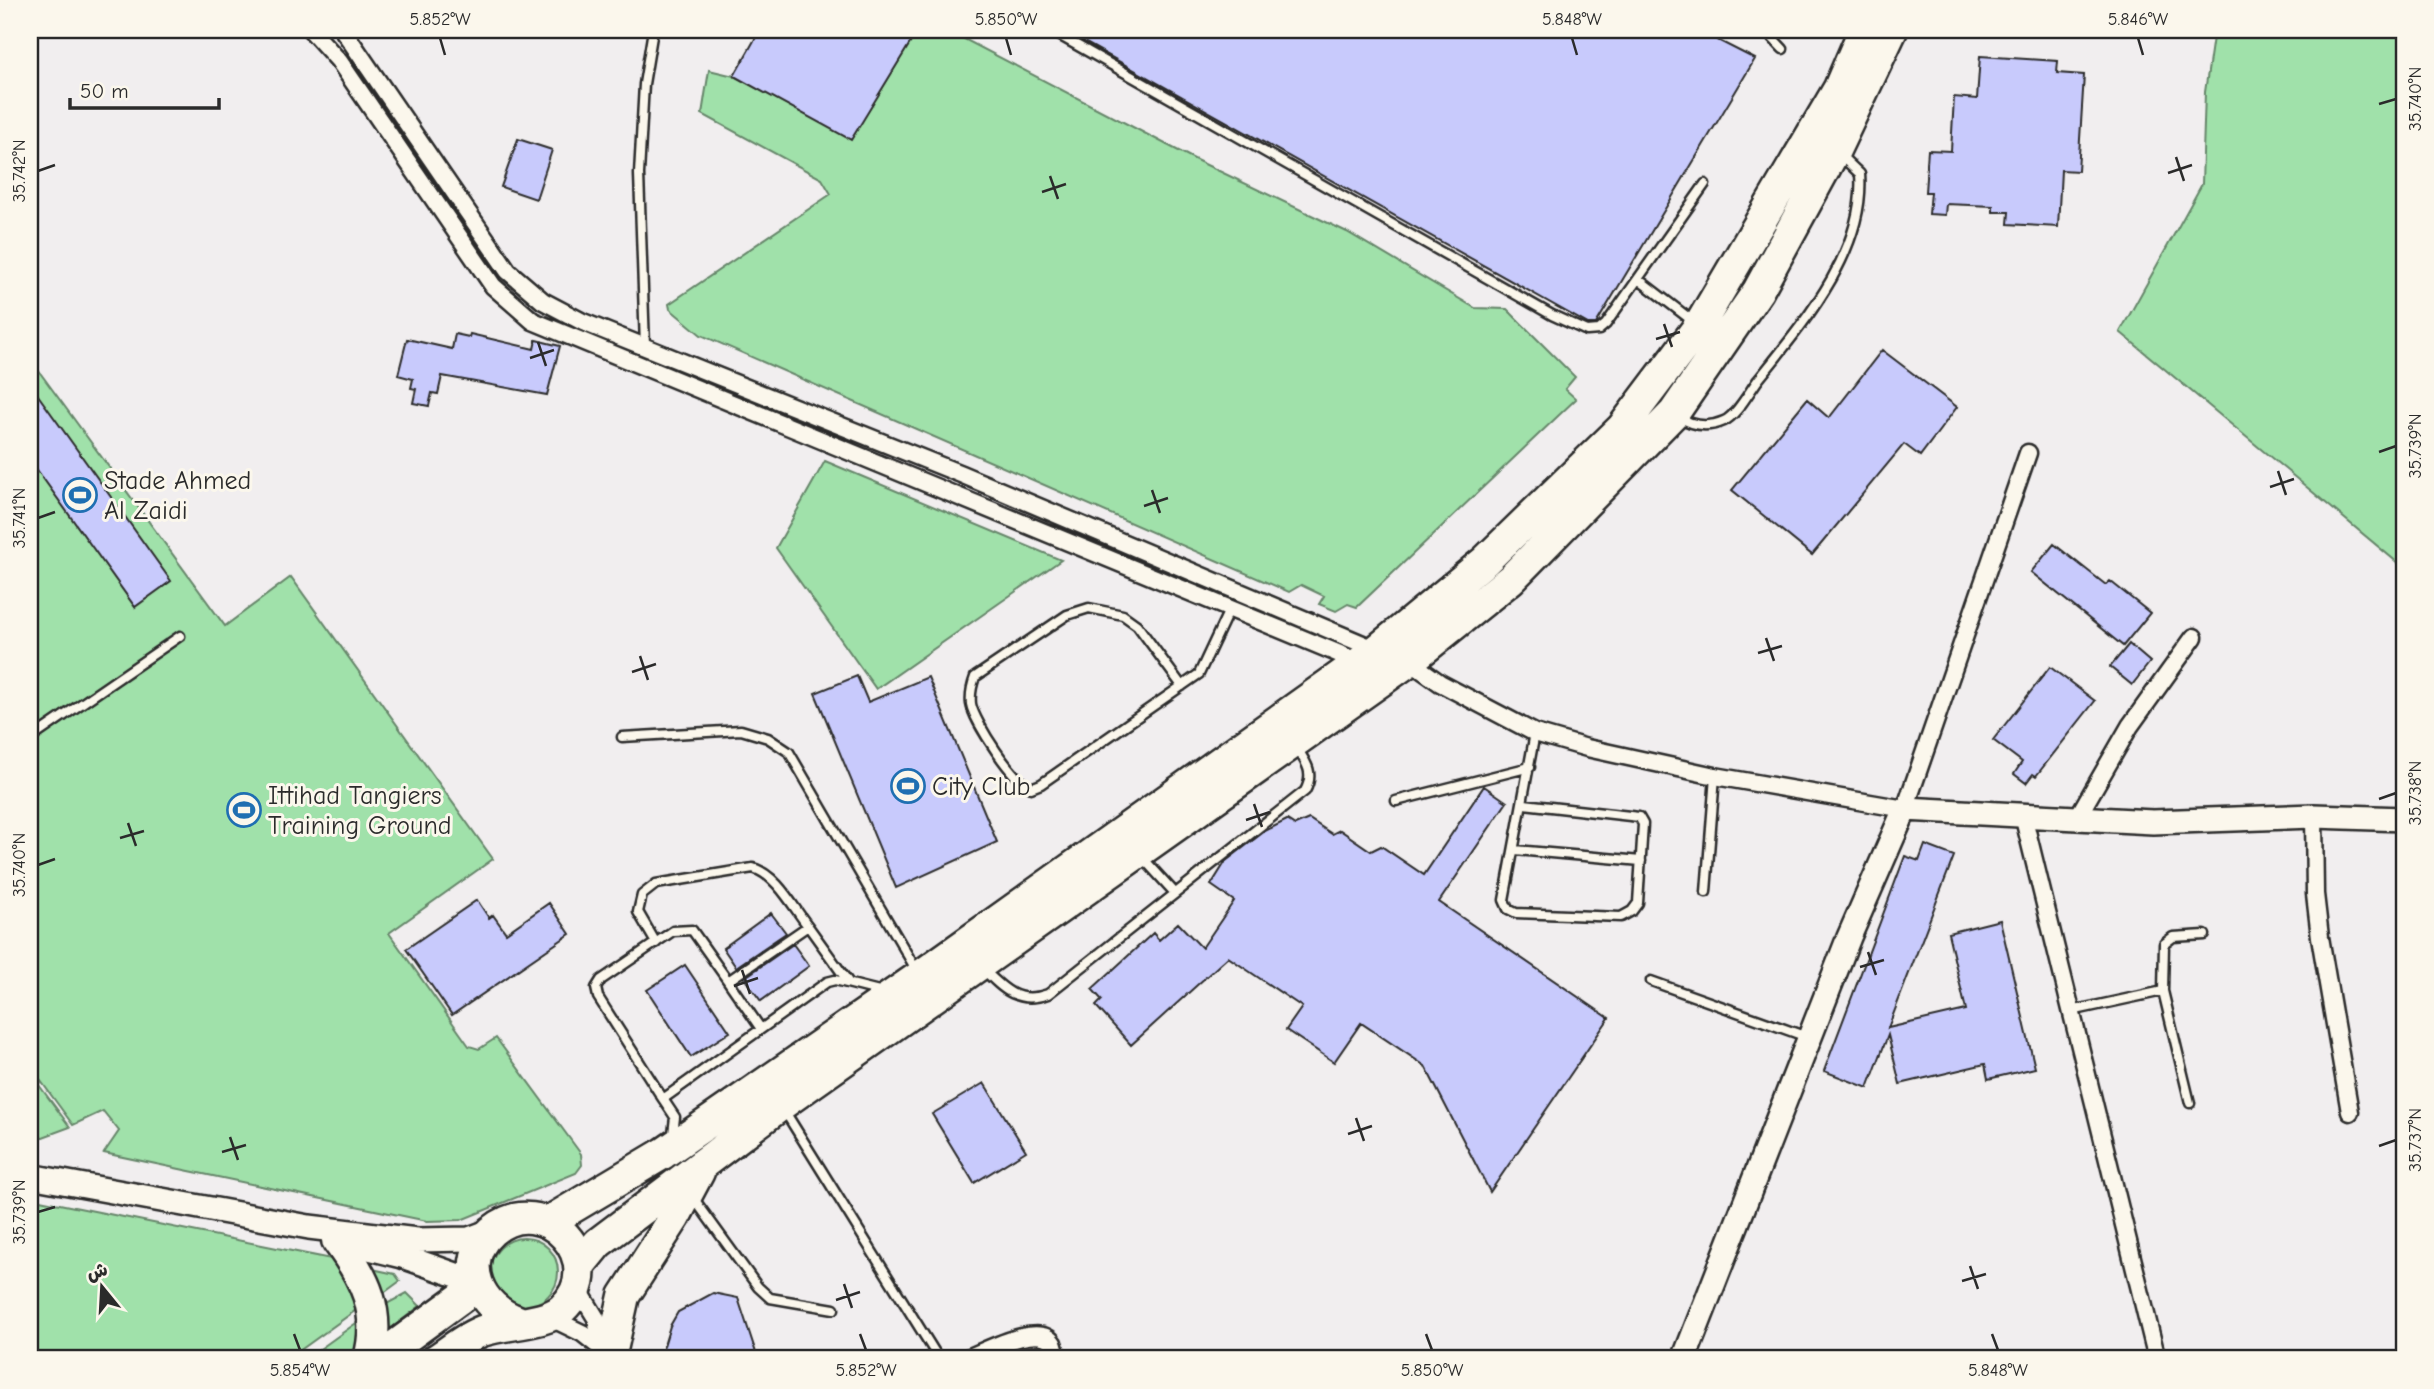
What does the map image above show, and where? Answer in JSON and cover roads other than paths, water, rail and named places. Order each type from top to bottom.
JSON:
[{"type":"highway","points":[[550,1221],[664,1153],[920,976],[1368,656],[1485,561],[1622,428],[1699,326],[1839,88],[1864,30]]},
{"type":"highway","points":[[437,1359],[479,1332],[518,1321],[549,1317],[570,1300],[578,1276],[598,1243],[780,1105],[1294,745],[1409,661],[1511,579],[1674,413],[1758,291],[1835,150],[1892,30]]},
{"type":"highway","points":[[605,1356],[624,1296],[675,1217],[703,1164]]},
{"type":"highway","points":[[518,1321],[493,1309],[477,1284],[476,1260],[493,1230],[523,1217],[550,1221],[567,1235],[576,1249],[578,1276]]},
{"type":"highway","points":[[337,1240],[371,1295],[374,1327],[369,1359]]},
{"type":"highway","points":[[377,1359],[477,1284]]},
{"type":"street","points":[[311,30],[340,61],[493,286],[534,321],[1230,608],[1368,656]]},
{"type":"street","points":[[343,30],[508,271],[543,302],[563,313],[961,474],[1368,656]]},
{"type":"street","points":[[1684,1359],[1870,885],[1905,809],[2028,453]]},
{"type":"street","points":[[2077,818],[2130,726],[2194,637]]},
{"type":"street","points":[[1409,661],[1440,683],[1535,733],[1587,748],[1715,776],[1905,809],[2153,822],[2314,816],[2404,818]]},
{"type":"street","points":[[2023,815],[2157,1359]]},
{"type":"street","points":[[2314,816],[2315,894],[2320,937],[2350,1112]]},
{"type":"street","points":[[30,1176],[309,1227],[445,1241],[469,1239],[493,1230]]},
{"type":"street","points":[[309,1227],[337,1240],[402,1256],[477,1284]]},
{"type":"street","points":[[578,1276],[596,1318],[605,1356]]},
{"type":"street","points":[[549,1317],[582,1333],[605,1356]]},
{"type":"street","points":[[965,1359],[1026,1335],[1039,1334],[1053,1343],[1058,1359]]},
{"type":"lane","points":[[645,346],[639,174],[644,84],[653,30]]},
{"type":"lane","points":[[1050,30],[1552,315],[1587,331],[1599,330],[1606,324],[1706,184]]},
{"type":"lane","points":[[1765,30],[1783,49]]},
{"type":"lane","points":[[1674,413],[1688,423],[1700,426],[1727,420],[1809,314],[1854,229],[1861,191],[1860,174],[1835,150]]},
{"type":"lane","points":[[1638,279],[1699,326]]},
{"type":"lane","points":[[1182,686],[1137,625],[1123,615],[1089,608],[1067,615],[975,677],[971,705],[976,718],[1017,781],[1031,788],[1041,785],[1182,686],[1199,674],[1230,608]]},
{"type":"lane","points":[[30,739],[180,636]]},
{"type":"lane","points":[[622,737],[741,730],[768,738],[789,752],[920,976]]},
{"type":"lane","points":[[1524,804],[1639,817],[1643,824],[1638,903],[1632,911],[1621,917],[1516,913],[1508,909],[1504,900],[1524,804],[1535,733]]},
{"type":"lane","points":[[979,966],[1009,994],[1036,998],[1048,993],[1305,790],[1310,768],[1294,745]]},
{"type":"lane","points":[[1396,801],[1530,767]]},
{"type":"lane","points":[[1706,892],[1715,776]]},
{"type":"lane","points":[[1514,850],[1641,861]]},
{"type":"lane","points":[[1139,853],[1174,892]]},
{"type":"lane","points":[[656,943],[638,912],[642,895],[656,884],[753,868],[773,881],[849,983]]},
{"type":"lane","points":[[728,981],[808,926]]},
{"type":"lane","points":[[664,1153],[676,1127],[675,1118],[598,997],[597,988],[601,980],[673,932],[692,930],[761,1029]]},
{"type":"lane","points":[[2190,1103],[2163,991],[2164,944],[2173,937],[2205,935]]},
{"type":"lane","points":[[663,1099],[827,982],[835,979],[893,995]]},
{"type":"lane","points":[[1651,981],[1810,1038]]},
{"type":"lane","points":[[2071,1010],[2163,991]]},
{"type":"lane","points":[[780,1105],[939,1359]]},
{"type":"lane","points":[[688,1191],[770,1298],[834,1309]]},
{"type":"place","name":"Stade Ahmed Al Zaidi","points":[[80,495]]},
{"type":"place","name":"City Club","points":[[908,786]]},
{"type":"place","name":"Ittihad Tangiers Training Ground","points":[[244,810]]}]
